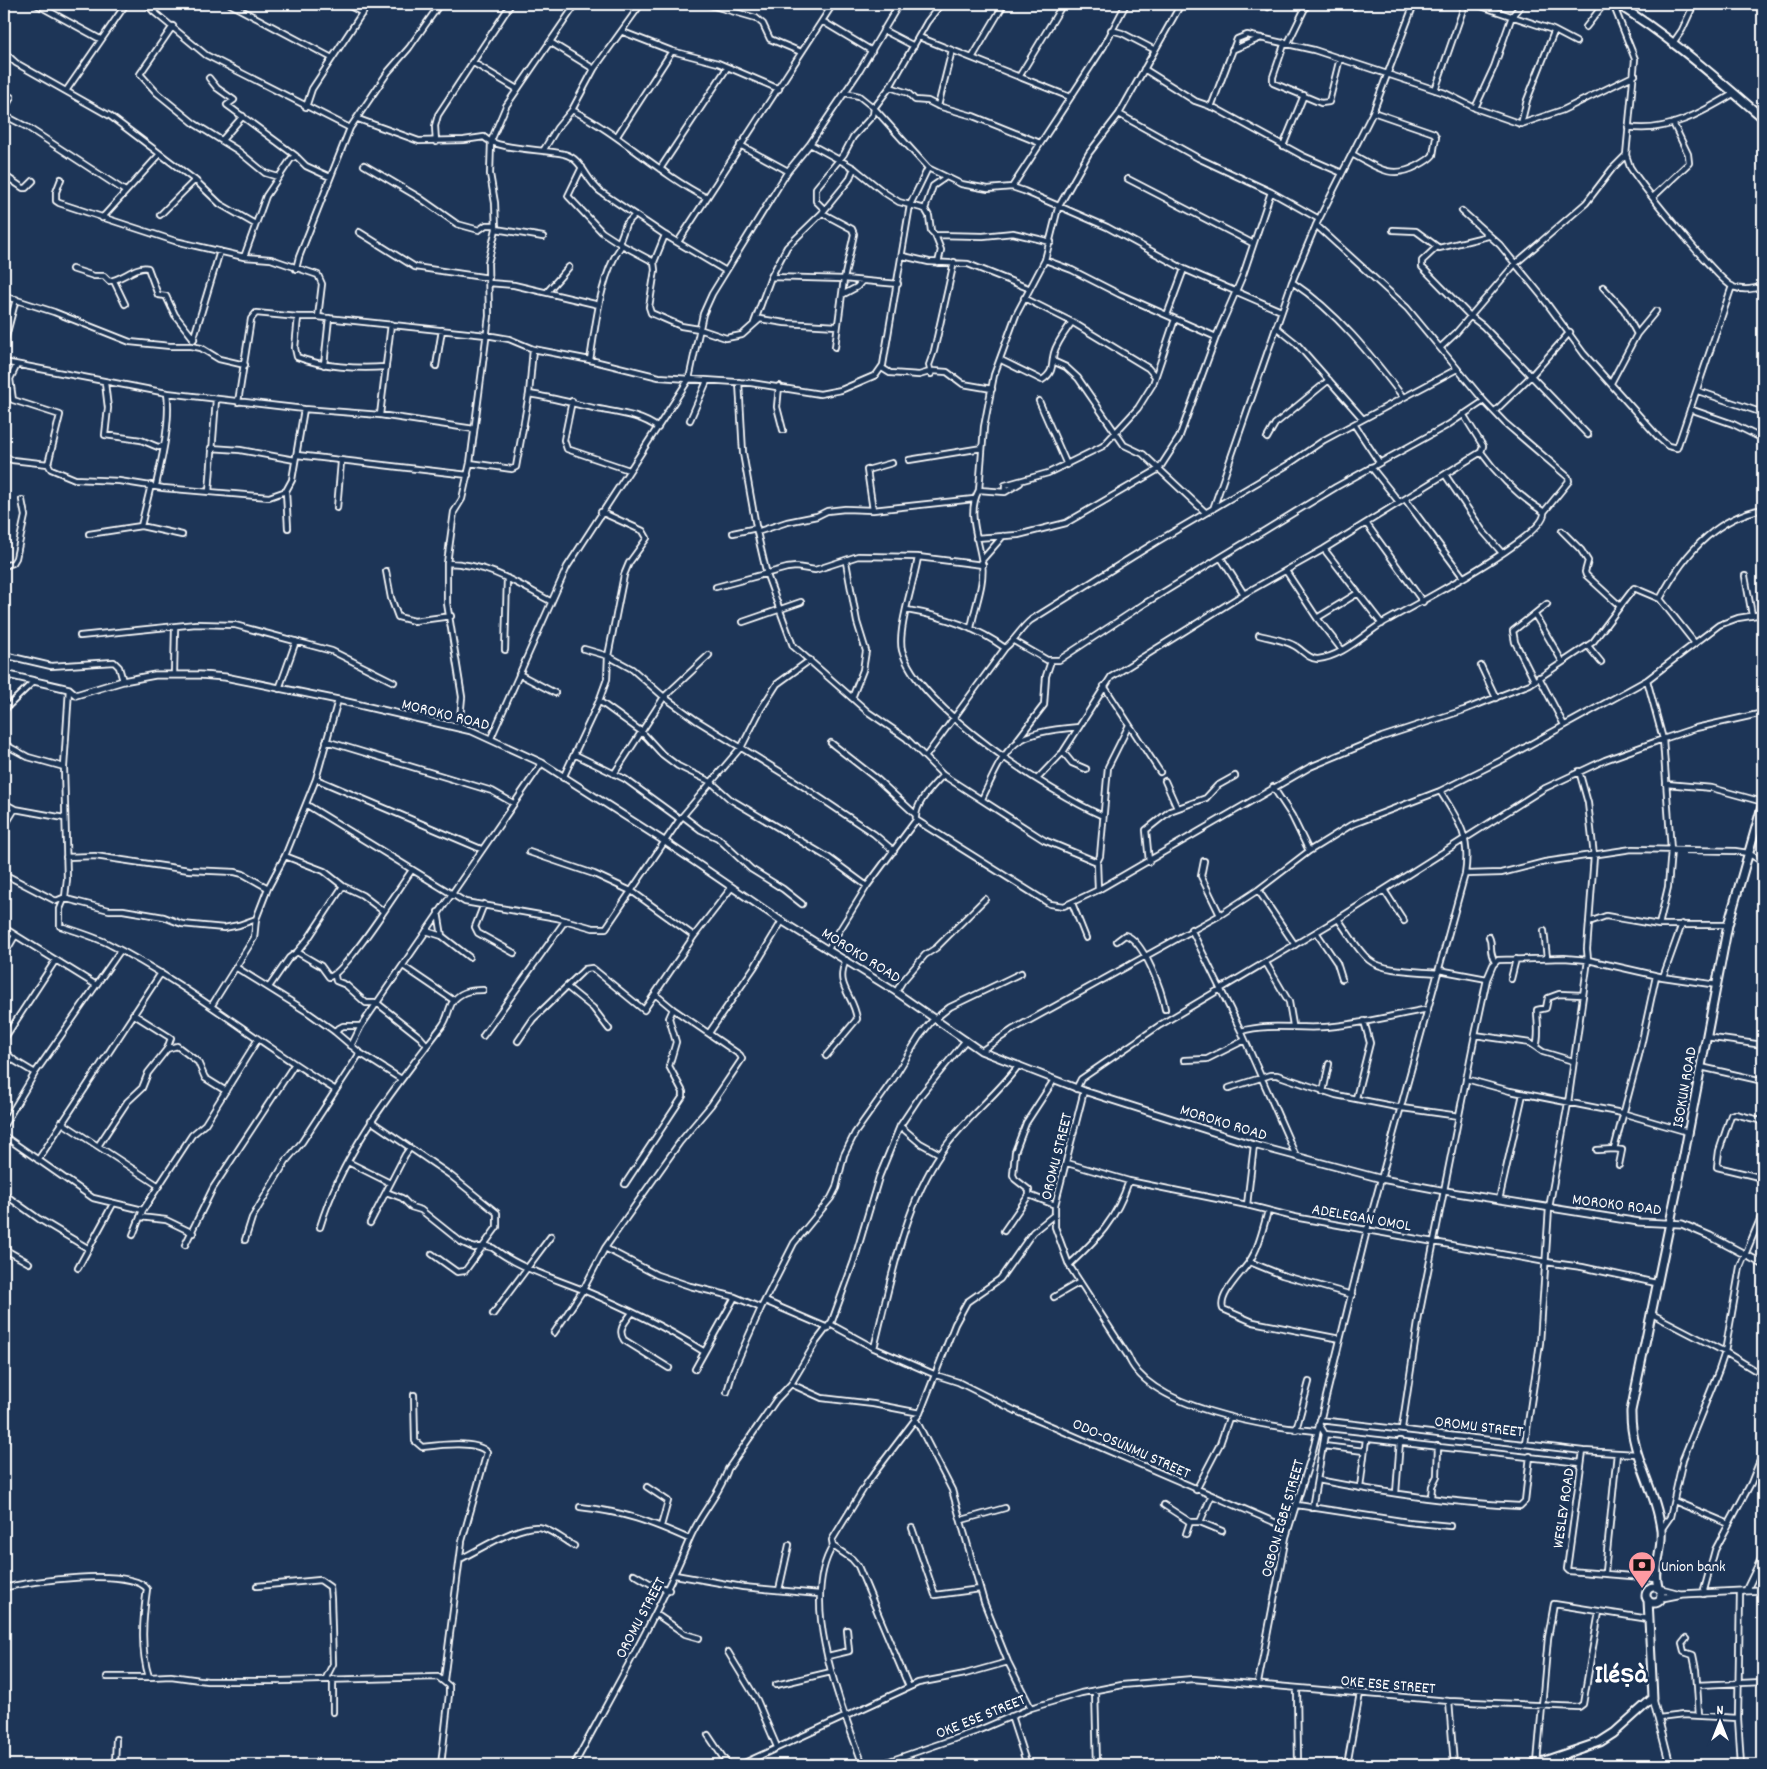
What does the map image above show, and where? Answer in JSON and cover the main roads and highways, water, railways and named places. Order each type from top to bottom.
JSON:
[{"type":"main road","points":[[1617,4],[1640,18],[1761,116]]},
{"type":"main road","name":"ISOKUN ROAD","points":[[1656,1578],[1661,1552],[1661,1530],[1636,1454],[1631,1421],[1634,1388],[1718,985],[1728,925],[1763,802]]},
{"type":"main road","points":[[1536,1765],[1600,1742],[1614,1733],[1653,1698],[1648,1600],[1646,1593],[1656,1578]]},
{"type":"main road","points":[[1649,1618],[1660,1600],[1656,1578]]},
{"type":"main road","points":[[1649,1588],[1659,1588]]},
{"type":"main road","points":[[1648,1600],[1660,1600]]},
{"type":"place","name":"Union bank","points":[[1642,1589]]},
{"type":"district","name":"Iléṣà","points":[[1621,1673]]}]
